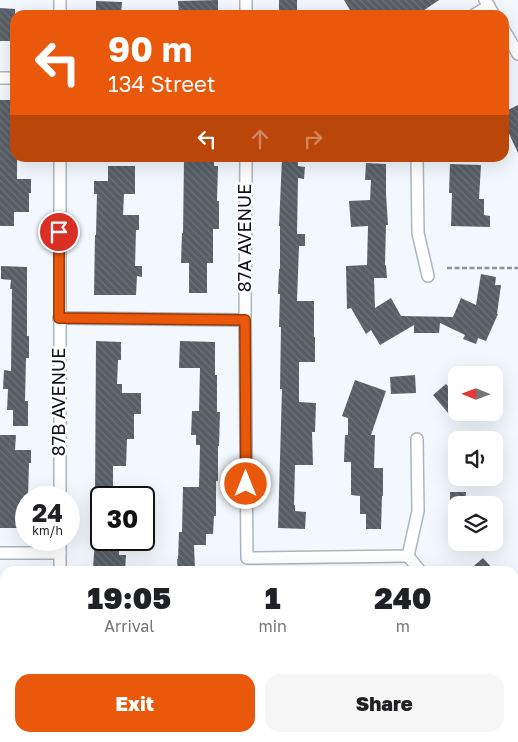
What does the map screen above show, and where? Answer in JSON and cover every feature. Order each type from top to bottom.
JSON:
[{"type":"street","points":[[509,39],[518,54]]},
{"type":"street","name":"87B AVENUE","points":[[60,162],[60,486]]},
{"type":"street","name":"87A AVENUE","points":[[246,162],[247,558],[408,556]]},
{"type":"street","points":[[417,162],[418,233],[428,276]]},
{"type":"street","points":[[59,318],[245,320]]},
{"type":"street","points":[[416,566],[408,556],[418,511],[417,439]]},
{"type":"street","points":[[0,553],[60,553],[60,566]]},
{"type":"path","points":[[447,268],[518,268]]},
{"type":"building","points":[[218,0],[218,10],[179,10],[178,1]]},
{"type":"building","points":[[279,0],[297,0],[297,10],[279,10]]},
{"type":"building","points":[[344,0],[439,0],[424,10],[350,10]]},
{"type":"building","points":[[96,1],[122,2],[121,10],[96,10]]},
{"type":"building","points":[[0,8],[15,9],[10,10],[10,41],[0,41]]},
{"type":"building","points":[[0,100],[10,100],[10,162],[17,162],[17,179],[31,179],[31,193],[29,193],[29,212],[14,212],[14,226],[0,226]]},
{"type":"building","points":[[518,105],[518,153],[509,134],[509,110]]},
{"type":"building","points":[[184,162],[214,162],[214,166],[218,166],[217,201],[219,201],[219,229],[213,229],[213,263],[207,263],[207,293],[189,293],[189,263],[181,263]]},
{"type":"building","points":[[282,162],[298,162],[298,166],[305,167],[304,179],[298,178],[297,234],[305,234],[305,246],[299,246],[297,301],[314,301],[315,337],[315,362],[299,362],[299,402],[316,403],[315,432],[312,432],[313,465],[295,465],[294,505],[295,511],[306,512],[305,529],[278,528],[282,389],[280,389],[280,294],[278,294],[280,269],[279,226]]},
{"type":"building","points":[[366,163],[386,164],[388,225],[386,225],[385,265],[387,278],[374,278],[375,308],[391,298],[401,316],[453,317],[461,298],[476,305],[481,274],[496,277],[495,285],[501,285],[498,314],[486,341],[478,338],[476,344],[463,339],[465,335],[440,323],[439,333],[414,333],[414,325],[380,345],[371,330],[366,334],[351,308],[347,309],[346,266],[367,265],[368,226],[351,227],[349,201],[370,200],[371,180],[365,180]]},
{"type":"building","points":[[450,164],[481,165],[479,199],[484,199],[484,215],[490,216],[490,227],[451,226],[452,193],[449,193]]},
{"type":"building","points":[[108,166],[135,166],[135,194],[124,194],[123,215],[139,215],[139,230],[136,230],[135,266],[142,266],[142,277],[137,276],[136,295],[94,295],[97,194],[94,194],[94,181],[108,181]]},
{"type":"building","points":[[1,266],[27,267],[27,336],[29,336],[29,358],[26,358],[25,401],[28,401],[28,426],[13,426],[13,410],[7,410],[8,389],[3,389],[4,370],[11,371],[12,289],[10,289],[11,280],[1,279]]},
{"type":"building","points":[[96,341],[121,342],[121,360],[118,360],[117,384],[122,384],[122,393],[141,393],[141,414],[134,414],[134,439],[127,439],[126,466],[113,466],[113,486],[95,486]]},
{"type":"building","points":[[180,341],[215,342],[217,412],[220,412],[216,516],[214,516],[213,534],[206,534],[206,545],[194,545],[195,566],[178,566],[177,559],[179,532],[182,532],[183,487],[199,487],[200,445],[196,445],[196,435],[191,435],[192,411],[199,411],[200,368],[179,368]]},
{"type":"building","points":[[415,375],[416,393],[391,394],[390,377]]},
{"type":"building","points":[[355,380],[386,391],[371,435],[375,435],[374,468],[383,468],[381,529],[366,529],[366,514],[360,514],[360,496],[351,495],[351,462],[344,462],[345,435],[348,435],[348,418],[342,416]]},
{"type":"building","points":[[446,384],[448,386],[448,413],[433,395]]},
{"type":"building","points":[[0,435],[16,435],[15,450],[31,450],[28,486],[15,486],[15,528],[0,528]]},
{"type":"building","points":[[450,492],[466,492],[466,496],[450,496]]},
{"type":"building","points":[[94,551],[119,551],[119,555],[126,555],[125,566],[93,566]]},
{"type":"building","points":[[483,558],[490,566],[474,566]]},
{"type":"route","points":[[59,232],[59,318],[245,320],[246,484]]}]
